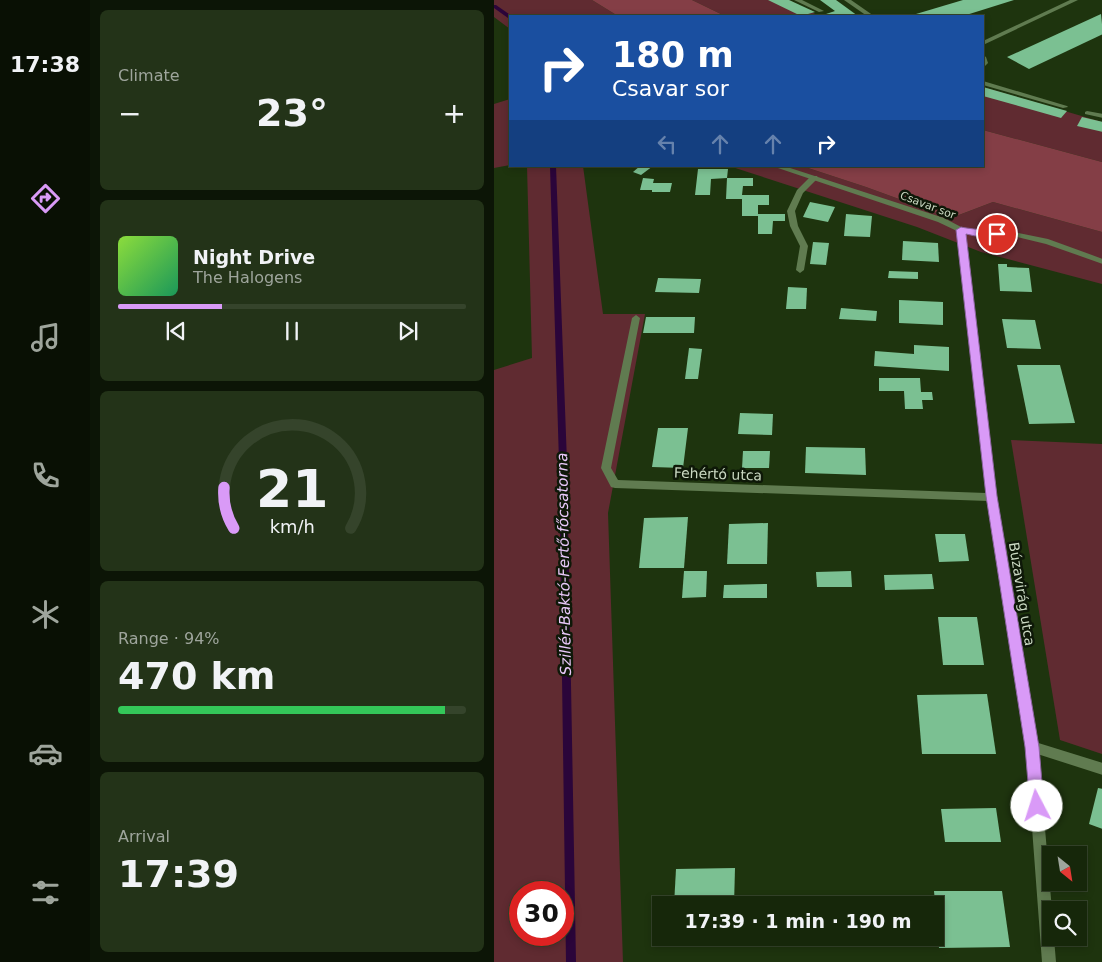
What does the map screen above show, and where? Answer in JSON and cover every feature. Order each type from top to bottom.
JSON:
[{"type":"street","points":[[797,0],[821,11]]},
{"type":"street","points":[[847,0],[870,15]]},
{"type":"street","points":[[984,42],[1076,0]]},
{"type":"street","points":[[984,83],[1066,107]]},
{"type":"street","points":[[1087,113],[1102,116]]},
{"type":"street","name":"Csavar sor","points":[[779,167],[941,220],[961,230],[982,234],[1013,234],[1048,242],[1102,262]]},
{"type":"street","points":[[800,270],[804,246],[794,226],[791,210],[800,192],[814,178]]},
{"type":"street","name":"Búzavirág utca","points":[[961,230],[992,496],[1032,747],[1049,962]]},
{"type":"street","name":"Fehértó utca","points":[[636,318],[606,468],[615,484],[992,496]]},
{"type":"street","points":[[1032,747],[1102,769]]},
{"type":"shaded area","points":[[494,0],[592,0],[616,15],[509,15],[509,28],[494,17]]},
{"type":"shaded area","points":[[592,0],[692,0],[723,15],[616,15]]},
{"type":"shaded area","points":[[692,0],[789,0],[817,15],[723,15]]},
{"type":"shaded area","points":[[984,87],[1102,122],[1102,162],[984,130]]},
{"type":"shaded area","points":[[509,99],[509,165],[494,168],[494,104]]},
{"type":"shaded area","points":[[984,130],[1102,162],[1102,232],[993,202],[951,218],[805,167],[984,167]]},
{"type":"shaded area","points":[[527,167],[583,167],[603,314],[645,314],[608,513],[623,962],[494,962],[494,370],[532,358]]},
{"type":"shaded area","points":[[732,167],[805,167],[951,218],[993,202],[1102,232],[1102,284],[981,252],[917,227]]},
{"type":"shaded area","points":[[1011,440],[1102,444],[1102,754],[1060,740]]},
{"type":"building","points":[[768,0],[789,0],[815,12],[799,15]]},
{"type":"building","points":[[820,0],[836,0],[857,15],[823,15],[835,11]]},
{"type":"building","points":[[963,0],[1014,0],[966,15],[916,14]]},
{"type":"building","points":[[1101,14],[1103,34],[1029,69],[1007,57]]},
{"type":"building","points":[[984,87],[1067,111],[1061,118],[984,96]]},
{"type":"building","points":[[1082,117],[1103,122],[1103,132],[1077,126]]},
{"type":"building","points":[[639,167],[652,167],[641,175],[633,172]]},
{"type":"building","points":[[698,169],[728,169],[727,178],[711,179],[710,195],[695,195]]},
{"type":"building","points":[[643,178],[654,179],[653,183],[672,183],[670,192],[640,190]]},
{"type":"building","points":[[727,178],[753,178],[753,186],[743,186],[742,195],[769,195],[769,205],[758,205],[758,214],[785,214],[785,221],[773,221],[772,234],[758,234],[758,216],[742,216],[742,199],[726,199]]},
{"type":"building","points":[[810,202],[835,207],[828,222],[803,217]]},
{"type":"building","points":[[846,214],[872,216],[870,237],[844,236]]},
{"type":"building","points":[[903,241],[938,243],[939,262],[902,260]]},
{"type":"building","points":[[813,242],[829,243],[826,265],[810,264]]},
{"type":"building","points":[[998,264],[1007,264],[1007,267],[1029,268],[1032,292],[1000,291]]},
{"type":"building","points":[[889,271],[918,272],[918,279],[888,278]]},
{"type":"building","points":[[658,278],[701,279],[699,293],[655,292]]},
{"type":"building","points":[[788,287],[807,288],[806,309],[786,309]]},
{"type":"building","points":[[899,300],[943,302],[943,325],[899,323]]},
{"type":"building","points":[[841,308],[877,311],[876,321],[839,319]]},
{"type":"building","points":[[646,317],[695,317],[694,333],[643,333]]},
{"type":"building","points":[[1002,319],[1035,320],[1041,349],[1007,348]]},
{"type":"building","points":[[914,345],[949,347],[949,371],[874,366],[875,351],[914,354]]},
{"type":"building","points":[[689,348],[702,349],[698,379],[685,379]]},
{"type":"building","points":[[1017,365],[1060,365],[1075,423],[1029,424]]},
{"type":"building","points":[[879,378],[920,378],[921,392],[932,392],[933,400],[922,400],[923,409],[905,409],[904,391],[879,391]]},
{"type":"building","points":[[740,413],[773,414],[772,435],[738,434]]},
{"type":"building","points":[[658,428],[688,428],[683,468],[652,467]]},
{"type":"building","points":[[806,447],[865,448],[866,475],[805,473]]},
{"type":"building","points":[[743,451],[770,451],[769,468],[742,468]]},
{"type":"building","points":[[688,517],[684,568],[639,568],[644,518]]},
{"type":"building","points":[[768,523],[767,564],[727,564],[729,524]]},
{"type":"building","points":[[935,534],[965,534],[969,561],[939,562]]},
{"type":"building","points":[[684,571],[707,571],[706,597],[682,598]]},
{"type":"building","points":[[851,571],[852,587],[817,587],[816,572]]},
{"type":"building","points":[[932,574],[934,589],[885,590],[884,575]]},
{"type":"building","points":[[767,584],[767,598],[723,598],[724,585]]},
{"type":"building","points":[[938,617],[977,617],[984,665],[943,665]]},
{"type":"building","points":[[987,694],[996,754],[922,754],[917,695]]},
{"type":"building","points":[[1098,788],[1103,789],[1103,829],[1089,824]]},
{"type":"building","points":[[996,808],[1001,842],[945,842],[941,809]]},
{"type":"building","points":[[735,868],[734,896],[674,896],[676,869]]},
{"type":"building","points":[[934,891],[1002,891],[1010,947],[939,948],[939,946],[944,946],[944,896],[934,896]]},
{"type":"waterway","name":"Szillér-Baktó-Fertő-főcsatorna","points":[[494,6],[509,16]]},
{"type":"waterway","name":"Szillér-Baktó-Fertő-főcsatorna","points":[[553,167],[563,462],[571,962]]},
{"type":"route","points":[[997,234],[982,234],[961,230],[992,496],[1032,747],[1037,806]]}]
